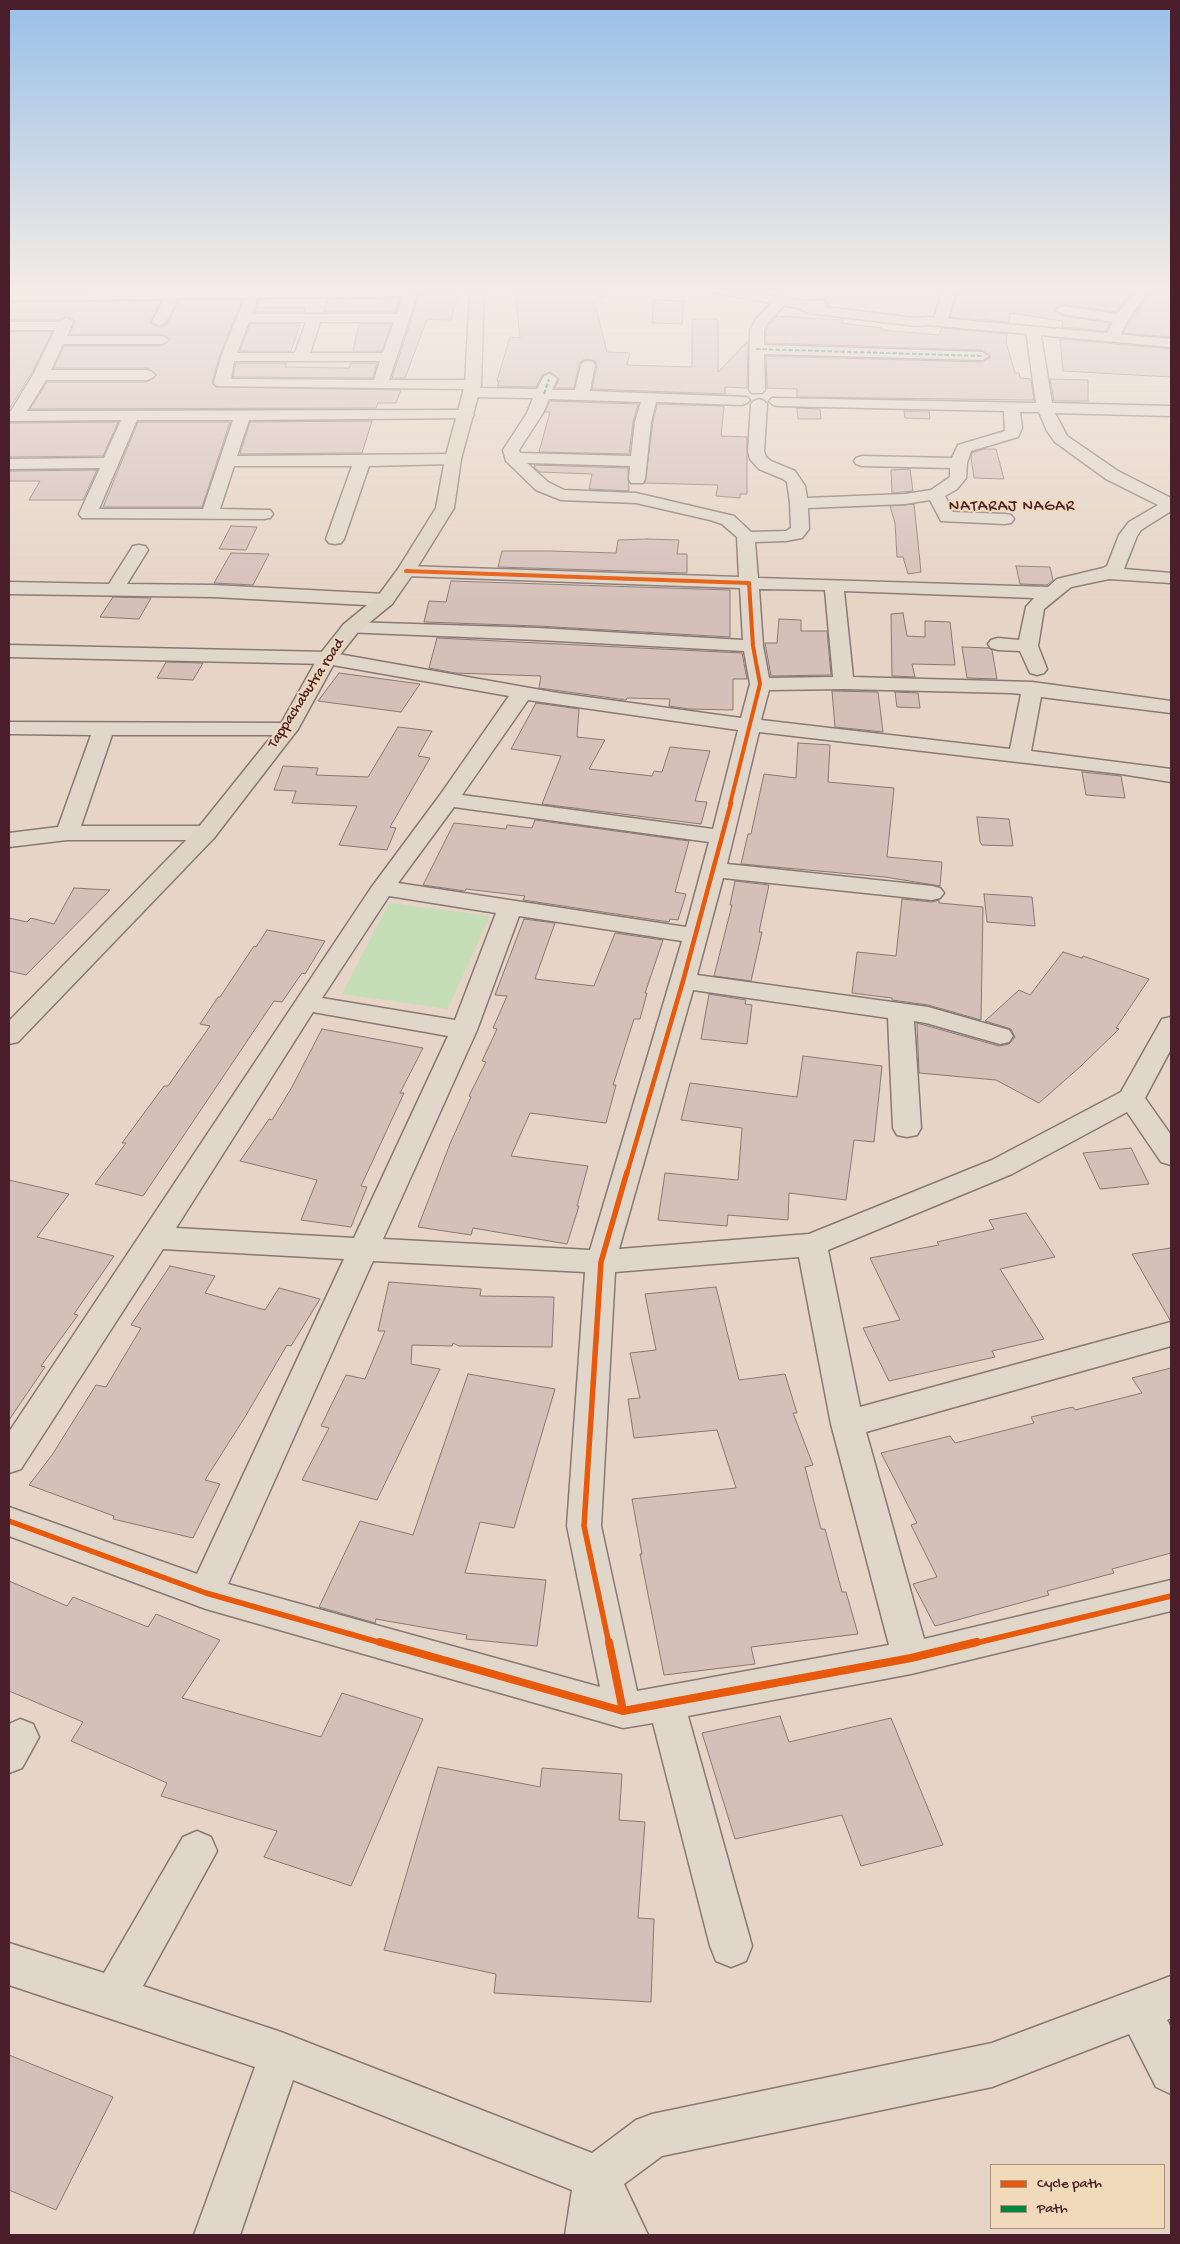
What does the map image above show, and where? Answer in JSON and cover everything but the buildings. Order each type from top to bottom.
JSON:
[{"type":"main road","name":"Tappachabutra road","points":[[9,1036],[206,833],[288,729],[327,658],[351,628],[385,600],[406,571],[445,508],[453,459],[471,394]]},
{"type":"street","points":[[12,416],[28,394]]},
{"type":"street","points":[[542,394],[511,450],[512,458],[542,486],[553,493],[576,496],[636,498],[728,520],[739,528],[746,537],[753,646],[760,684],[714,870],[684,981],[601,1262],[584,1526],[623,1711]]},
{"type":"street","points":[[576,394],[753,398],[772,394]]},
{"type":"street","points":[[746,537],[786,536],[796,534],[800,529],[797,486],[794,480],[788,475],[765,465],[758,459],[753,394]]},
{"type":"street","points":[[776,394],[779,397],[777,401],[1171,411]]},
{"type":"street","points":[[1043,394],[1045,408],[1055,431],[1069,446],[1112,475],[1171,505]]},
{"type":"street","points":[[636,498],[637,461],[643,422],[650,397]]},
{"type":"street","points":[[799,503],[905,499],[936,494],[952,485],[958,478],[959,463],[964,448],[1012,434],[1014,428],[1011,407]]},
{"type":"street","points":[[210,513],[243,415]]},
{"type":"street","points":[[12,416],[466,415]]},
{"type":"street","points":[[132,416],[88,514],[264,514]]},
{"type":"street","points":[[512,458],[637,461]]},
{"type":"street","points":[[227,461],[453,459]]},
{"type":"street","points":[[335,539],[362,461]]},
{"type":"street","points":[[862,461],[959,463]]},
{"type":"street","points":[[9,464],[111,463]]},
{"type":"street","points":[[936,494],[947,517],[1005,519]]},
{"type":"street","points":[[1109,573],[1115,568],[1128,534],[1135,526],[1171,505]]},
{"type":"street","points":[[115,589],[139,550]]},
{"type":"street","points":[[406,571],[1052,593]]},
{"type":"street","points":[[1019,757],[1034,679],[1028,646],[1035,607],[1064,583],[1080,578],[1109,573],[1171,578]]},
{"type":"street","points":[[834,585],[844,683]]},
{"type":"street","points":[[9,588],[115,589],[385,600]]},
{"type":"street","points":[[351,628],[538,634],[753,646]]},
{"type":"street","points":[[998,644],[1028,646]]},
{"type":"street","points":[[9,651],[327,658],[522,693],[749,725],[1171,776]]},
{"type":"street","points":[[760,684],[1034,679],[1171,706]]},
{"type":"street","points":[[9,1459],[155,1238],[306,1002],[383,888],[448,800],[522,693]]},
{"type":"street","points":[[9,728],[288,729]]},
{"type":"street","points":[[67,833],[104,728]]},
{"type":"street","points":[[448,800],[721,837]]},
{"type":"street","points":[[9,840],[67,833],[206,833]]},
{"type":"street","points":[[714,870],[932,893]]},
{"type":"street","points":[[383,888],[695,936]]},
{"type":"street","points":[[206,1593],[464,1030],[510,908]]},
{"type":"street","points":[[684,981],[928,1015],[1000,1036]]},
{"type":"street","points":[[306,1002],[464,1030]]},
{"type":"street","points":[[900,1011],[908,1128]]},
{"type":"street","points":[[155,1238],[364,1251],[601,1262],[812,1245],[1002,1167],[1130,1098],[1171,1025]]},
{"type":"street","points":[[1130,1098],[1171,1155]]},
{"type":"street","points":[[812,1245],[847,1424],[911,1658]]},
{"type":"street","points":[[847,1424],[1171,1334]]},
{"type":"street","points":[[9,1521],[206,1593],[623,1711],[911,1658],[1171,1596]]},
{"type":"street","points":[[666,1703],[731,1946]]},
{"type":"street","points":[[114,1997],[197,1851]]},
{"type":"street","points":[[9,1964],[114,1997],[281,2054],[596,2177],[625,2235]]},
{"type":"street","points":[[588,2235],[596,2177],[652,2136],[992,2065],[1155,2003],[1171,2072]]},
{"type":"street","points":[[217,2235],[281,2054]]},
{"type":"green space","points":[[389,903],[490,916],[448,1009],[342,994]]},
{"type":"cycle path","points":[[406,571],[749,583],[753,646],[760,684],[714,870],[601,1262],[584,1526],[623,1711]]},
{"type":"cycle path","points":[[9,1521],[206,1593],[623,1711],[911,1658],[1171,1596]]},
{"type":"district","name":"NATARAJ NAGAR","points":[[1012,508]]}]
